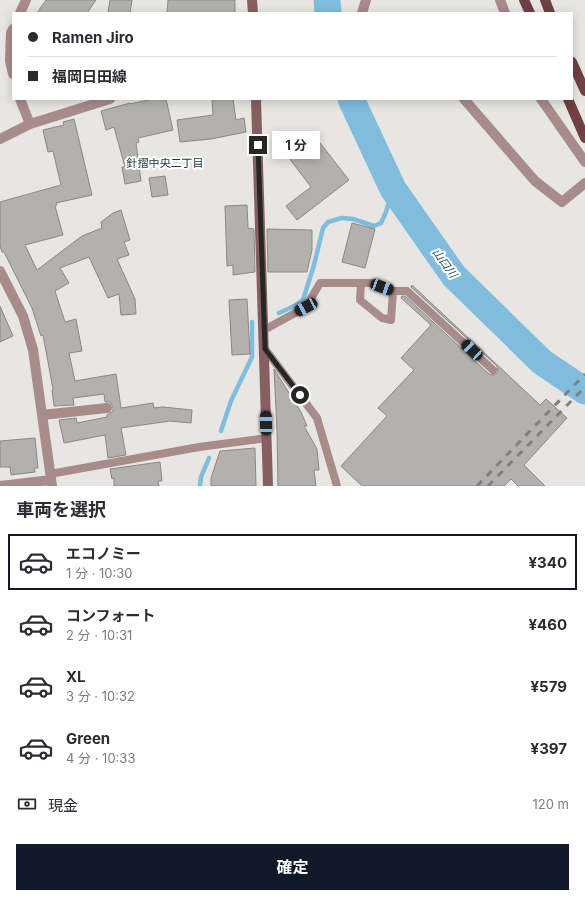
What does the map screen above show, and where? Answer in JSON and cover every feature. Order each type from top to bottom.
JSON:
[{"type":"main road","points":[[252,0],[253,12]]},
{"type":"main road","points":[[524,0],[530,12]]},
{"type":"main road","points":[[545,0],[550,12]]},
{"type":"main road","points":[[573,64],[585,91]]},
{"type":"main road","points":[[256,100],[265,349],[268,486]]},
{"type":"main road","points":[[568,100],[585,138]]},
{"type":"street","points":[[20,12],[26,0]]},
{"type":"street","points":[[362,12],[366,0]]},
{"type":"street","points":[[500,0],[505,12]]},
{"type":"street","points":[[12,31],[10,61],[12,70]]},
{"type":"street","points":[[20,100],[30,124]]},
{"type":"street","points":[[0,138],[30,124],[107,100]]},
{"type":"street","points":[[465,100],[535,181],[562,202],[585,183]]},
{"type":"street","points":[[542,100],[585,162]]},
{"type":"street","points":[[0,271],[23,316],[34,350],[51,480],[0,486]]},
{"type":"street","points":[[42,415],[107,408]]},
{"type":"lane","points":[[264,330],[306,307],[320,283],[372,283],[393,291],[407,291],[493,370]]},
{"type":"lane","points":[[361,283],[360,300],[382,318],[391,320],[393,291]]},
{"type":"lane","points":[[265,349],[317,418],[337,486]]},
{"type":"lane","points":[[51,480],[199,447],[267,438]]},
{"type":"building","points":[[46,0],[96,0],[88,12],[38,12]]},
{"type":"building","points":[[110,0],[132,0],[130,12],[108,12]]},
{"type":"building","points":[[168,0],[235,0],[235,12],[167,12]]},
{"type":"building","points":[[148,100],[166,100],[173,130],[138,138],[139,142],[136,143],[141,181],[125,184],[122,167],[125,167],[114,127],[106,130],[101,111]]},
{"type":"building","points":[[212,100],[233,100],[236,120],[244,118],[246,132],[211,139],[180,142],[177,120],[213,115]]},
{"type":"building","points":[[74,119],[92,195],[56,203],[57,205],[55,206],[63,235],[25,245],[37,270],[82,236],[102,228],[101,222],[113,213],[121,210],[130,240],[124,242],[129,255],[117,259],[135,299],[136,314],[121,315],[119,294],[108,298],[89,257],[60,268],[69,283],[55,291],[65,322],[76,319],[82,351],[69,353],[75,381],[116,374],[121,408],[153,403],[154,408],[163,407],[192,410],[191,423],[170,421],[121,428],[126,455],[108,458],[105,435],[64,443],[59,420],[76,418],[77,423],[107,417],[107,415],[113,411],[113,407],[110,402],[105,402],[104,394],[73,398],[74,405],[54,406],[53,389],[43,335],[41,336],[32,308],[0,246],[0,202],[61,185],[53,151],[48,152],[43,130],[64,125],[63,122]]},
{"type":"building","points":[[313,134],[349,180],[297,220],[286,206],[311,187],[286,154]]},
{"type":"building","points":[[165,176],[168,195],[152,197],[149,178]]},
{"type":"building","points":[[247,205],[248,228],[254,229],[255,272],[233,275],[233,265],[227,266],[225,206]]},
{"type":"building","points":[[352,223],[375,229],[365,268],[342,262]]},
{"type":"building","points":[[267,229],[312,230],[312,250],[307,272],[268,272]]},
{"type":"building","points":[[412,285],[540,405],[546,399],[567,418],[524,465],[545,486],[518,486],[511,479],[504,486],[362,486],[341,466],[387,416],[378,408],[414,370],[401,358],[431,325],[401,298],[402,296],[405,296],[489,374],[494,375],[498,372],[497,366],[411,287]]},
{"type":"building","points":[[247,299],[250,354],[232,355],[229,300]]},
{"type":"building","points":[[0,306],[13,336],[0,342]]},
{"type":"building","points":[[274,369],[301,412],[307,426],[304,426],[317,449],[319,470],[314,470],[316,486],[278,486]]},
{"type":"building","points":[[35,438],[38,468],[34,468],[35,472],[11,475],[10,467],[0,467],[0,441]]},
{"type":"building","points":[[255,448],[256,486],[211,486],[211,478],[220,451]]},
{"type":"building","points":[[160,462],[162,481],[158,481],[159,486],[114,486],[114,478],[112,479],[110,469]]},
{"type":"waterway","name":"山口川","points":[[327,0],[328,12]]},
{"type":"waterway","name":"山口川","points":[[351,100],[393,189],[454,276],[542,362],[585,391]]},
{"type":"waterway","points":[[279,313],[303,300],[314,265],[323,228],[328,222],[342,218],[353,219],[374,226],[381,223],[393,189]]},
{"type":"waterway","points":[[221,431],[231,401],[252,357],[252,322]]},
{"type":"waterway","points":[[200,486],[201,477],[209,458]]},
{"type":"railway","points":[[477,486],[585,374]]},
{"type":"railway","points":[[488,486],[585,387]]},
{"type":"district","name":"針摺中央二丁目","points":[[165,163]]},
{"type":"route","points":[[258,145],[265,349],[300,395]]}]
